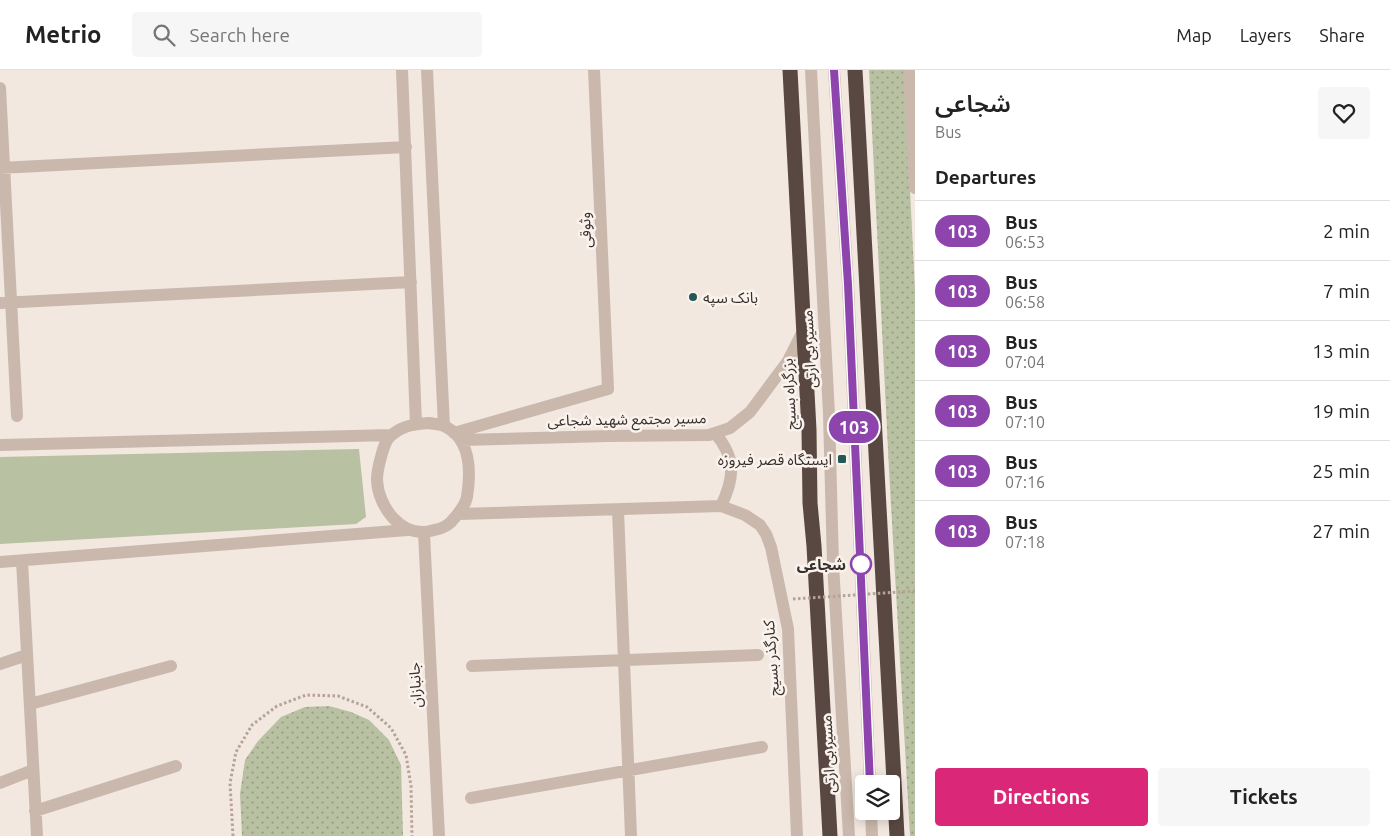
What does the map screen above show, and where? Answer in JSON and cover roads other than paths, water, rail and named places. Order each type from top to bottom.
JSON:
[{"type":"highway","name":"بزرگراه بسیج","points":[[790,70],[809,430],[810,503],[830,836]]},
{"type":"highway","points":[[855,70],[897,836]]},
{"type":"street","points":[[402,70],[416,424]]},
{"type":"street","points":[[0,562],[408,530],[424,532],[446,527],[459,514],[466,500],[470,478],[468,458],[453,433],[427,70]]},
{"type":"street","name":"وثوقی","points":[[453,433],[608,390],[594,70]]},
{"type":"street","name":"مسیر بی ارتی","points":[[811,70],[829,414],[833,564],[849,836]]},
{"type":"street","points":[[834,70],[848,284],[870,775]]},
{"type":"street","points":[[909,70],[915,188]]},
{"type":"street","points":[[0,88],[6,303],[17,416]]},
{"type":"street","points":[[2,168],[406,147]]},
{"type":"street","points":[[6,303],[411,282]]},
{"type":"street","name":"مسیر مجتمع شهید شجاعی","points":[[453,433],[608,436],[709,435],[730,428],[750,412],[788,361],[804,331]]},
{"type":"street","points":[[0,445],[391,435],[408,425],[429,423],[453,433]]},
{"type":"street","points":[[459,514],[721,506],[727,495],[731,478],[731,459],[726,446],[715,433]]},
{"type":"street","points":[[391,435],[383,449],[377,481],[381,500],[394,520],[408,530]]},
{"type":"street","name":"کنارگذر بسیج","points":[[721,506],[745,514],[760,525],[771,547],[788,629],[797,836]]},
{"type":"street","points":[[618,510],[631,836]]},
{"type":"street","name":"جانبازان","points":[[424,532],[439,836]]},
{"type":"street","points":[[22,561],[37,836]]},
{"type":"street","points":[[472,666],[758,654]]},
{"type":"street","points":[[0,664],[27,655]]},
{"type":"street","points":[[30,704],[171,666]]},
{"type":"street","points":[[471,798],[762,747]]},
{"type":"street","points":[[35,811],[176,766]]},
{"type":"street","points":[[0,783],[33,770]]},
{"type":"street","points":[[871,820],[872,836]]},
{"type":"place","name":"بانک سپه","points":[[693,297]]},
{"type":"place","name":"ایستگاه قصر فیروزه","points":[[842,459]]},
{"type":"place","name":"شجاعی","points":[[861,564]]}]
